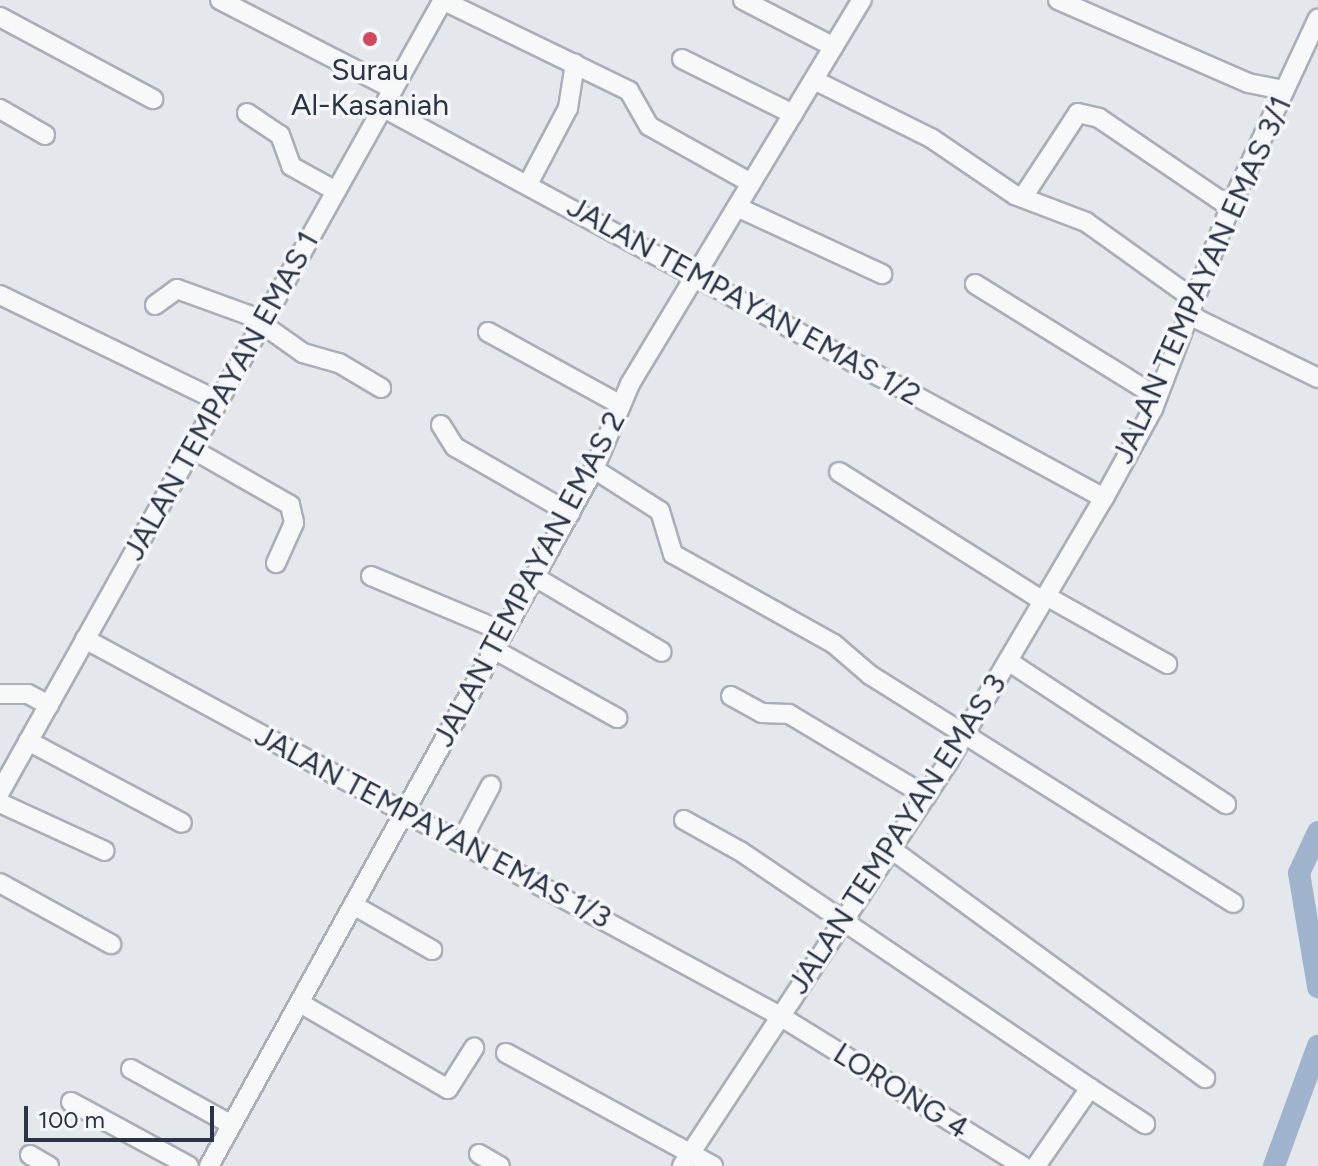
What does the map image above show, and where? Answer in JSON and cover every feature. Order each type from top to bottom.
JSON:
[{"type":"street","points":[[220,0],[393,89]]},
{"type":"street","points":[[442,0],[633,94],[649,126],[751,183]]},
{"type":"street","name":"JALAN TEMPAYAN EMAS 1","points":[[0,792],[442,0]]},
{"type":"street","points":[[743,0],[834,47]]},
{"type":"street","name":"JALAN TEMPAYAN EMAS 2","points":[[209,1166],[594,469],[621,405],[862,0]]},
{"type":"street","points":[[1058,0],[1248,83],[1284,90]]},
{"type":"street","points":[[0,17],[153,99]]},
{"type":"street","name":"JALAN TEMPAYAN EMAS 3/1","points":[[1104,498],[1157,397],[1230,207],[1318,18]]},
{"type":"street","points":[[682,59],[793,114]]},
{"type":"street","points":[[528,184],[568,108],[575,64]]},
{"type":"street","points":[[814,80],[931,138],[1023,197],[1086,222],[1192,308],[1318,378]]},
{"type":"street","name":"JALAN TEMPAYAN EMAS 1/2","points":[[382,107],[697,273],[1104,498]]},
{"type":"street","points":[[0,109],[45,135]]},
{"type":"street","points":[[247,113],[280,135],[291,166],[336,191]]},
{"type":"street","points":[[1023,197],[1078,113],[1099,118],[1230,207]]},
{"type":"street","points":[[737,207],[882,274]]},
{"type":"street","points":[[975,284],[1157,397]]},
{"type":"street","points":[[155,305],[177,289],[262,322],[303,353],[339,363],[381,388]]},
{"type":"street","points":[[0,295],[218,401]]},
{"type":"street","points":[[488,332],[621,405]]},
{"type":"street","points":[[441,425],[455,447],[570,513]]},
{"type":"street","points":[[192,449],[290,505],[294,523],[276,563]]},
{"type":"street","points":[[594,469],[660,511],[673,554],[967,730],[1233,903]]},
{"type":"street","points":[[839,472],[1045,599],[1167,664]]},
{"type":"street","name":"JALAN TEMPAYAN EMAS 3","points":[[686,1160],[926,796],[1104,498]]},
{"type":"street","points":[[371,576],[504,632]]},
{"type":"street","points":[[535,577],[662,652]]},
{"type":"street","name":"JALAN TEMPAYAN EMAS 1/3","points":[[85,639],[780,1016]]},
{"type":"street","points":[[495,650],[617,718]]},
{"type":"street","points":[[1008,661],[1226,804]]},
{"type":"street","points":[[0,694],[28,694],[49,705]]},
{"type":"street","points":[[731,696],[762,713],[789,714],[926,796]]},
{"type":"street","points":[[28,741],[182,823]]},
{"type":"street","points":[[461,842],[491,785]]},
{"type":"street","points":[[0,803],[105,851]]},
{"type":"street","points":[[684,820],[844,920],[1145,1124]]},
{"type":"street","points":[[891,849],[1205,1078]]},
{"type":"street","points":[[0,883],[111,944]]},
{"type":"street","points":[[355,906],[432,950]]},
{"type":"street","points":[[300,1003],[448,1089],[474,1048]]},
{"type":"street","name":"LORONG 4","points":[[780,1016],[1023,1166]]},
{"type":"street","points":[[506,1053],[686,1160],[713,1166]]},
{"type":"street","points":[[131,1069],[232,1125]]},
{"type":"street","points":[[1036,1166],[1090,1088]]},
{"type":"street","points":[[71,1102],[189,1166]]},
{"type":"street","points":[[479,1154],[500,1166]]},
{"type":"street","points":[[30,1155],[49,1166]]},
{"type":"waterway","points":[[1318,832],[1299,873],[1318,987]]},
{"type":"waterway","points":[[1274,1166],[1318,1046]]},
{"type":"place","name":"Surau Al-Kasaniah","points":[[370,39]]}]
